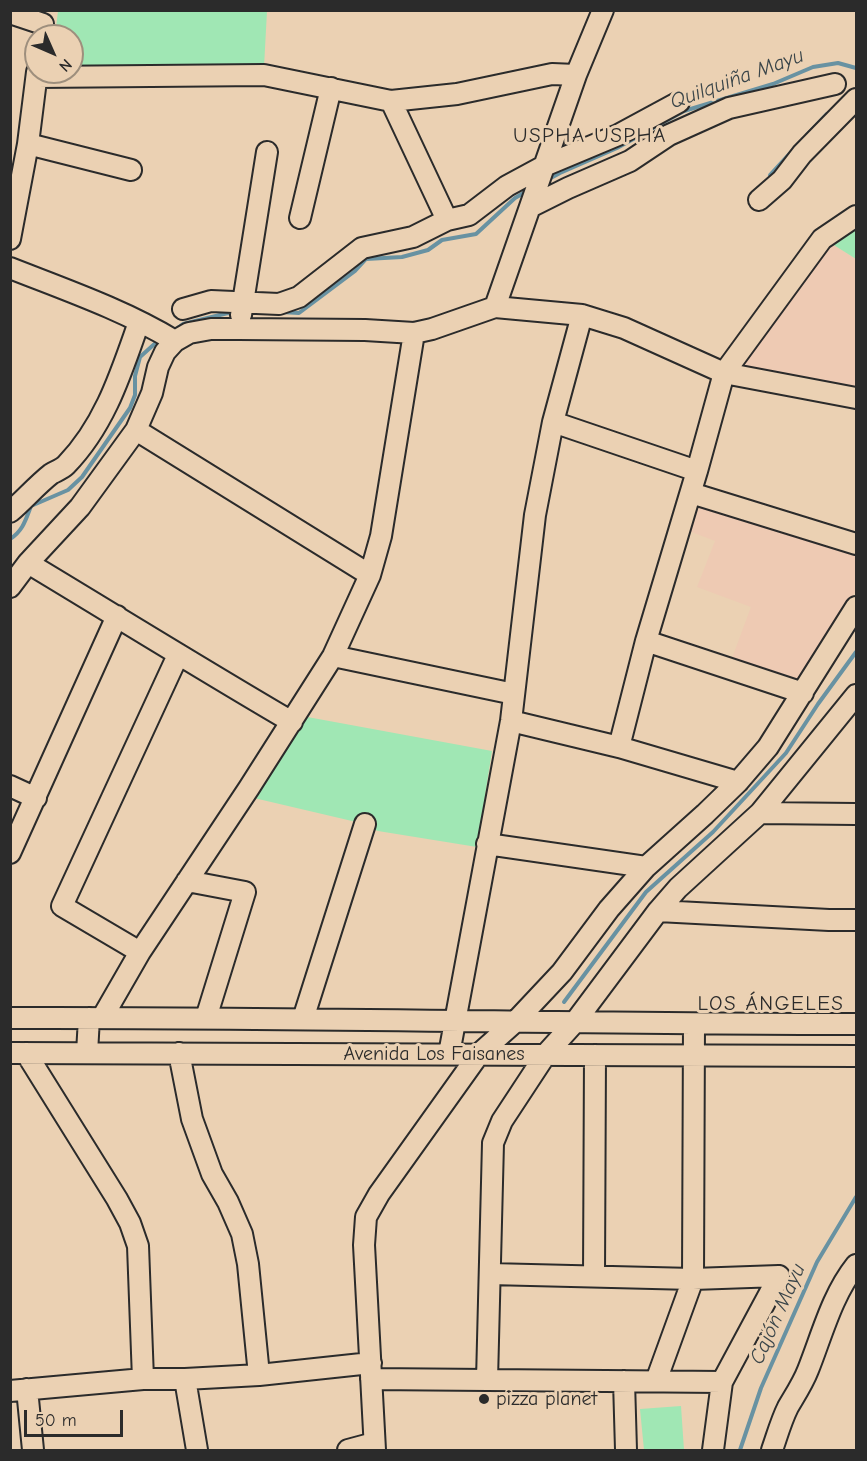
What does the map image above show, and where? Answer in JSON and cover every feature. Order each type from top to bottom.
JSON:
[{"type":"street","points":[[495,307],[576,75],[603,10]]},
{"type":"street","points":[[10,14],[44,24]]},
{"type":"street","points":[[84,74],[264,75],[391,101],[457,94],[552,74],[576,75]]},
{"type":"street","points":[[10,238],[28,144],[36,84]]},
{"type":"street","points":[[530,207],[630,161],[669,135],[729,108],[835,84]]},
{"type":"street","points":[[300,218],[332,88]]},
{"type":"street","points":[[759,200],[782,180],[802,154],[856,99]]},
{"type":"street","points":[[391,101],[447,220]]},
{"type":"street","points":[[183,309],[211,301],[279,304],[299,297],[362,248],[413,237],[447,220],[469,215],[507,186],[544,166],[618,135],[679,102]]},
{"type":"street","points":[[28,144],[131,170]]},
{"type":"street","points":[[239,329],[267,152]]},
{"type":"street","points":[[619,747],[646,641],[691,493],[724,373],[822,239],[856,216]]},
{"type":"street","points":[[10,268],[95,302],[167,336],[211,329],[365,330],[414,333],[495,307],[582,315],[624,328],[724,373],[856,398]]},
{"type":"street","points":[[448,1054],[511,721],[535,515],[553,422],[582,315]]},
{"type":"street","points":[[10,512],[52,474],[64,467],[82,448],[117,385],[139,322]]},
{"type":"street","points":[[87,1053],[96,1018],[188,881],[333,656],[370,575],[381,536],[414,333]]},
{"type":"street","points":[[10,587],[28,563],[80,507],[136,430],[152,393],[158,367],[165,352],[167,336]]},
{"type":"street","points":[[553,422],[697,471]]},
{"type":"street","points":[[136,430],[370,575]]},
{"type":"street","points":[[691,493],[856,544]]},
{"type":"street","points":[[28,563],[292,722]]},
{"type":"street","points":[[348,1450],[374,1447],[364,1245],[366,1217],[379,1194],[479,1054],[516,1021],[562,972],[609,909],[646,867],[738,782],[768,747],[856,607]]},
{"type":"street","points":[[10,853],[117,616]]},
{"type":"street","points":[[646,641],[803,693]]},
{"type":"street","points":[[140,952],[62,906],[178,655]]},
{"type":"street","points":[[333,656],[514,694]]},
{"type":"street","points":[[487,1380],[494,1143],[502,1121],[546,1054],[575,1022],[658,911],[678,888],[760,813],[850,712],[856,695]]},
{"type":"street","points":[[511,721],[619,747],[738,782]]},
{"type":"street","points":[[10,786],[36,798]]},
{"type":"street","points":[[760,813],[856,814]]},
{"type":"street","points":[[303,1019],[364,824]]},
{"type":"street","points":[[487,844],[646,867]]},
{"type":"street","points":[[188,881],[244,892],[206,1018]]},
{"type":"street","points":[[658,911],[856,920]]},
{"type":"street","name":"Avenida Los Faisanes","points":[[10,1018],[856,1024]]},
{"type":"street","points":[[656,1381],[693,1279],[694,1024]]},
{"type":"street","points":[[18,1053],[117,1199],[130,1223],[138,1246],[144,1379]]},
{"type":"street","name":"Avenida Los Faisanes","points":[[18,1053],[856,1056]]},
{"type":"street","points":[[178,1053],[192,1119],[212,1174],[242,1234],[248,1264],[259,1375]]},
{"type":"street","points":[[594,1276],[595,1055]]},
{"type":"street","points":[[772,1450],[778,1431],[807,1372],[835,1299],[856,1265]]},
{"type":"street","points":[[490,1274],[693,1279],[779,1276],[722,1382],[713,1450]]},
{"type":"street","points":[[33,1450],[19,1390],[144,1379],[371,1371],[487,1380],[722,1382]]},
{"type":"street","points":[[185,1379],[197,1450]]},
{"type":"street","points":[[624,1381],[626,1450]]},
{"type":"shaded area","points":[[829,242],[856,259],[856,389],[743,366],[742,362]]},
{"type":"shaded area","points":[[696,502],[856,551],[856,591],[827,634],[800,685],[731,661],[751,607],[697,587],[715,541],[689,531]]},
{"type":"green space","points":[[58,11],[267,11],[264,67],[84,71],[84,24],[56,24]]},
{"type":"green space","points":[[856,226],[856,259],[829,242]]},
{"type":"green space","points":[[302,716],[492,751],[477,847],[378,831],[352,821],[254,798]]},
{"type":"green space","points":[[681,1406],[684,1450],[644,1450],[640,1409]]},
{"type":"waterway","name":"Quilquiña Mayu","points":[[547,180],[617,148],[684,111],[773,84],[813,67],[838,63],[856,68]]},
{"type":"waterway","points":[[807,135],[827,114]]},
{"type":"waterway","points":[[770,175],[792,151]]},
{"type":"waterway","name":"Quilquiña Mayu","points":[[281,312],[299,313],[355,271],[366,259],[402,257],[428,250],[442,240],[476,234],[515,198],[527,191]]},
{"type":"waterway","name":"Quilquiña Mayu","points":[[172,332],[183,324],[228,313],[235,314]]},
{"type":"waterway","name":"Quilquiña Mayu","points":[[10,539],[21,528],[31,506],[68,490],[82,477],[130,408],[135,395],[135,376],[140,357],[160,339]]},
{"type":"waterway","points":[[564,1002],[646,892],[713,832],[786,753],[856,652]]},
{"type":"waterway","name":"Cajón Mayu","points":[[740,1450],[761,1388],[817,1262],[856,1197]]},
{"type":"place","name":"pizza planet","points":[[484,1399]]},
{"type":"district","name":"USPHA USPHA","points":[[590,136]]},
{"type":"district","name":"LOS ÁNGELES","points":[[771,1004]]}]
